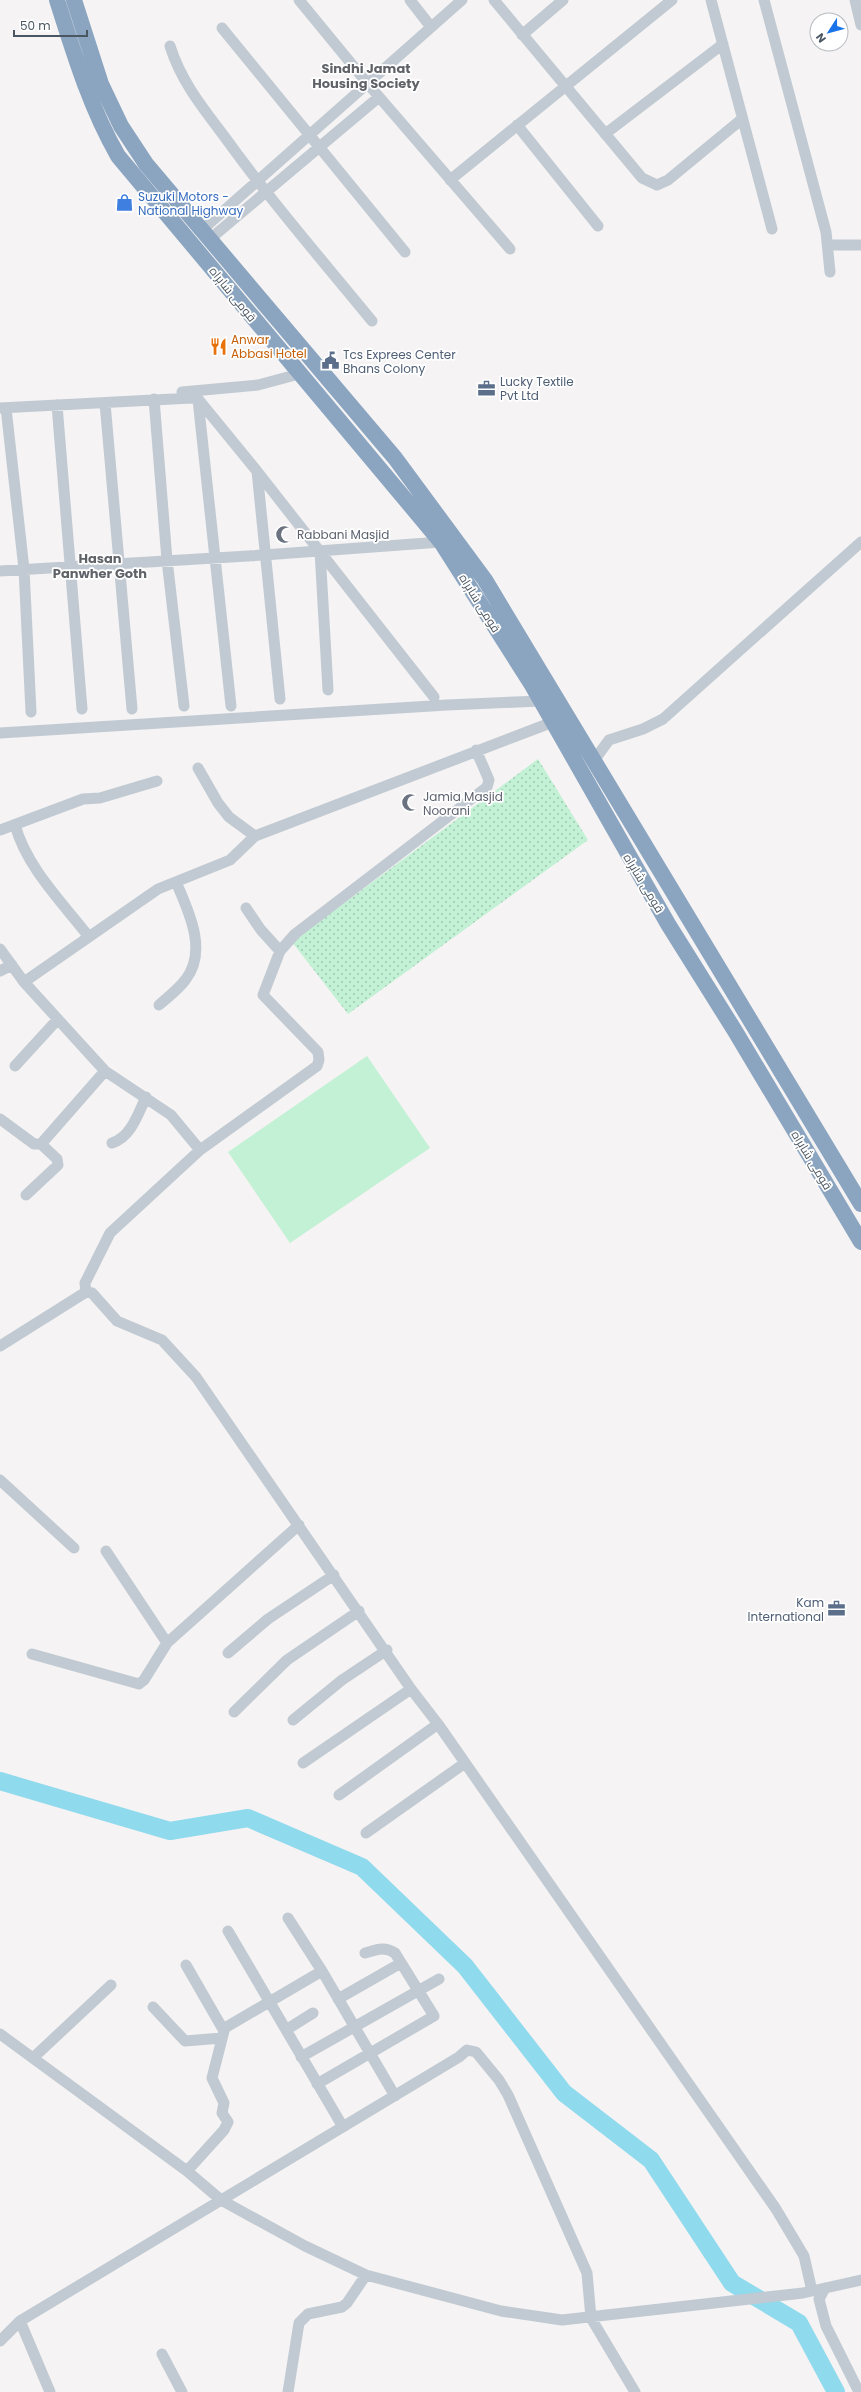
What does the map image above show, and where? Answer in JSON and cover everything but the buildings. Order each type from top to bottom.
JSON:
[{"type":"highway","name":"قومی شاہراہ","points":[[57,0],[89,97],[102,129],[118,156],[441,542],[553,722],[664,917],[739,1038],[861,1242]]},
{"type":"highway","name":"قومی شاہراہ","points":[[74,0],[101,84],[121,126],[146,164],[395,458],[453,534],[485,580],[537,664],[593,762],[714,957],[861,1204]]},
{"type":"street","points":[[299,0],[379,97],[510,249]]},
{"type":"street","points":[[410,0],[431,27]]},
{"type":"street","points":[[206,234],[256,182],[462,0]]},
{"type":"street","points":[[494,0],[642,178],[657,185],[668,180],[742,119]]},
{"type":"street","points":[[522,34],[563,0]]},
{"type":"street","points":[[450,180],[564,86],[672,0]]},
{"type":"street","points":[[711,0],[772,229]]},
{"type":"street","points":[[764,0],[826,232],[830,272]]},
{"type":"street","points":[[855,0],[861,25]]},
{"type":"street","points":[[222,28],[406,252]]},
{"type":"street","points":[[605,134],[723,44]]},
{"type":"street","points":[[170,46],[177,66],[193,96],[256,182],[266,191],[372,321]]},
{"type":"street","points":[[206,234],[266,191],[379,97]]},
{"type":"street","points":[[517,125],[598,226]]},
{"type":"street","points":[[828,245],[861,245]]},
{"type":"street","points":[[2,406],[258,385],[299,374]]},
{"type":"street","points":[[2,406],[198,399]]},
{"type":"street","points":[[198,399],[256,470],[434,697]]},
{"type":"street","points":[[198,399],[231,706]]},
{"type":"street","points":[[154,400],[167,560],[184,706]]},
{"type":"street","points":[[105,403],[132,709]]},
{"type":"street","points":[[57,405],[82,709]]},
{"type":"street","points":[[2,406],[24,569],[31,712]]},
{"type":"street","points":[[256,470],[280,699]]},
{"type":"street","points":[[0,571],[264,555],[441,542]]},
{"type":"street","points":[[593,762],[609,740],[643,729],[663,718],[861,542]]},
{"type":"street","points":[[320,551],[328,690]]},
{"type":"street","points":[[0,733],[440,705],[540,701]]},
{"type":"street","points":[[24,982],[158,890],[230,860],[255,836],[476,750],[553,722]]},
{"type":"street","points":[[86,1292],[85,1283],[110,1233],[200,1150],[317,1066],[319,1060],[318,1052],[263,995],[280,951],[295,934],[487,787],[489,780],[476,750]]},
{"type":"street","points":[[198,768],[218,803],[229,817],[255,836]]},
{"type":"street","points":[[0,830],[83,799],[100,798],[157,781]]},
{"type":"street","points":[[15,825],[19,841],[36,871],[89,937]]},
{"type":"street","points":[[159,1005],[187,979],[193,963],[196,945],[192,918],[176,882]]},
{"type":"street","points":[[246,908],[261,930],[280,951]]},
{"type":"street","points":[[0,949],[24,982],[105,1071],[171,1115],[200,1150]]},
{"type":"street","points":[[0,971],[12,965]]},
{"type":"street","points":[[15,1066],[58,1019]]},
{"type":"street","points":[[41,1144],[105,1071]]},
{"type":"street","points":[[112,1143],[125,1135],[134,1122],[146,1097]]},
{"type":"street","points":[[0,1119],[34,1144],[41,1144],[57,1159],[58,1165],[26,1195]]},
{"type":"street","points":[[0,1346],[86,1292],[92,1293],[117,1321],[162,1340],[196,1377],[387,1650],[412,1690],[438,1724],[776,2209],[804,2256],[808,2292]]},
{"type":"street","points":[[0,1480],[74,1548]]},
{"type":"street","points":[[32,1654],[139,1684],[144,1680],[166,1643],[299,1525]]},
{"type":"street","points":[[106,1551],[166,1643]]},
{"type":"street","points":[[228,1653],[268,1619],[334,1575]]},
{"type":"street","points":[[234,1712],[287,1660],[359,1611]]},
{"type":"street","points":[[293,1720],[342,1680],[387,1650]]},
{"type":"street","points":[[303,1763],[412,1690]]},
{"type":"street","points":[[339,1795],[438,1724]]},
{"type":"street","points":[[366,1832],[465,1763]]},
{"type":"street","points":[[288,1918],[322,1971],[395,2096]]},
{"type":"street","points":[[228,1931],[343,2127]]},
{"type":"street","points":[[317,2084],[434,2016],[434,2012],[418,1990],[395,1953],[389,1949],[381,1948],[365,1953]]},
{"type":"street","points":[[338,1999],[401,1963]]},
{"type":"street","points":[[186,1965],[222,2033],[212,2078],[224,2103],[222,2113],[228,2122],[224,2130],[187,2171]]},
{"type":"street","points":[[153,2007],[185,2041],[222,2033],[322,1971]]},
{"type":"street","points":[[302,2056],[438,1979]]},
{"type":"street","points":[[34,2057],[111,1985]]},
{"type":"street","points":[[286,2030],[314,2013]]},
{"type":"street","points":[[0,2034],[34,2057],[187,2171],[221,2200],[305,2246],[366,2275],[501,2311],[562,2320],[808,2292],[861,2280]]},
{"type":"street","points":[[0,2341],[20,2321],[395,2096],[467,2050],[476,2052],[488,2066],[508,2095],[587,2273],[590,2285],[590,2318],[635,2392]]},
{"type":"street","points":[[288,2392],[299,2322],[308,2314],[342,2307],[347,2303],[366,2275]]},
{"type":"street","points":[[825,2288],[819,2299],[826,2326],[859,2392]]},
{"type":"street","points":[[20,2321],[50,2392]]},
{"type":"street","points":[[162,2354],[182,2392]]},
{"type":"green space","points":[[538,759],[588,840],[348,1014],[292,942]]},
{"type":"green space","points":[[367,1056],[430,1148],[290,1243],[228,1152]]},
{"type":"waterway","points":[[0,1781],[170,1831],[248,1818],[362,1867],[465,1966],[564,2093],[651,2160],[732,2283],[799,2323],[836,2392]]},
{"type":"place","name":"Suzuki Motors - National Highway","points":[[125,203]]},
{"type":"place","name":"Anwar Abbasi Hotel","points":[[218,346]]},
{"type":"place","name":"Tcs Exprees Center Bhans Colony","points":[[330,361]]},
{"type":"place","name":"Lucky Textile Pvt Ltd","points":[[487,388]]},
{"type":"place","name":"Rabbani Masjid","points":[[284,534]]},
{"type":"place","name":"Jamia Masjid Noorani","points":[[410,803]]},
{"type":"place","name":"Kam International","points":[[837,1609]]},
{"type":"district","name":"Sindhi Jamat Housing Society","points":[[366,76]]},
{"type":"district","name":"Hasan Panwher Goth","points":[[100,566]]}]
